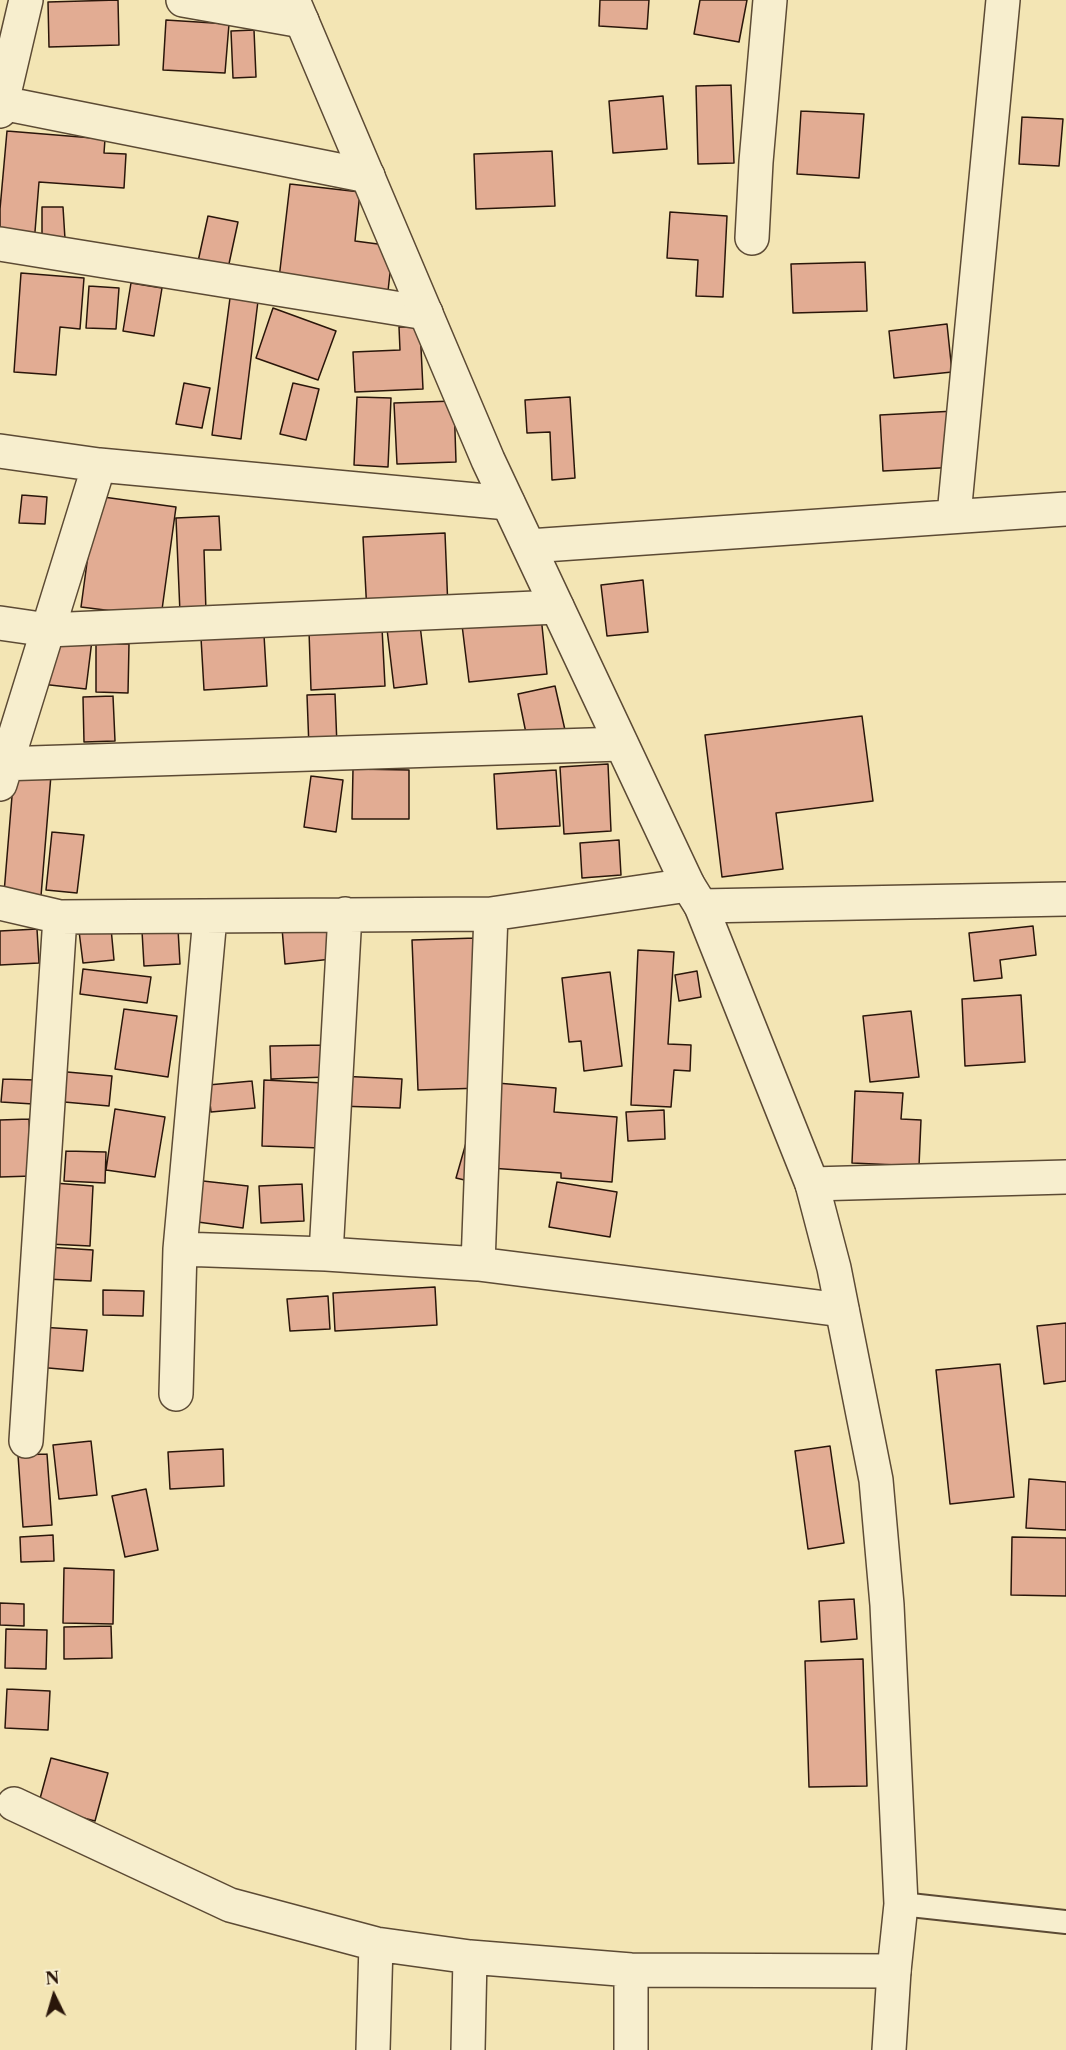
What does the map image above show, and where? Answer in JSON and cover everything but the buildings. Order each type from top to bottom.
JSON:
[{"type":"street","points":[[183,0],[298,10],[508,503],[695,896],[812,1184],[834,1268],[876,1480],[887,1605],[901,1904],[889,2050]]},
{"type":"street","points":[[752,238],[770,0]]},
{"type":"street","points":[[954,515],[1003,0]]},
{"type":"street","points":[[16,14],[1,107],[368,176]]},
{"type":"street","points":[[0,244],[426,313]]},
{"type":"street","points":[[0,452],[99,465],[508,503]]},
{"type":"street","points":[[99,465],[2,772],[621,744]]},
{"type":"street","points":[[529,546],[1066,509]]},
{"type":"street","points":[[0,623],[48,630],[557,607]]},
{"type":"street","points":[[0,903],[60,916],[210,917],[491,914],[695,896],[1066,899]]},
{"type":"street","points":[[326,1254],[345,914]]},
{"type":"street","points":[[478,1264],[491,914]]},
{"type":"street","points":[[26,1441],[60,916]]},
{"type":"street","points":[[176,1394],[180,1249],[210,917]]},
{"type":"street","points":[[812,1184],[1066,1177]]},
{"type":"street","points":[[180,1249],[326,1254],[478,1264],[842,1310]]},
{"type":"street","points":[[14,1804],[230,1905],[376,1944],[470,1957],[631,1970],[894,1971]]},
{"type":"street","points":[[373,2050],[376,1944]]},
{"type":"street","points":[[468,2050],[470,1957]]},
{"type":"street","points":[[631,1970],[631,2050]]},
{"type":"lane","points":[[901,1904],[1066,1923]]}]
